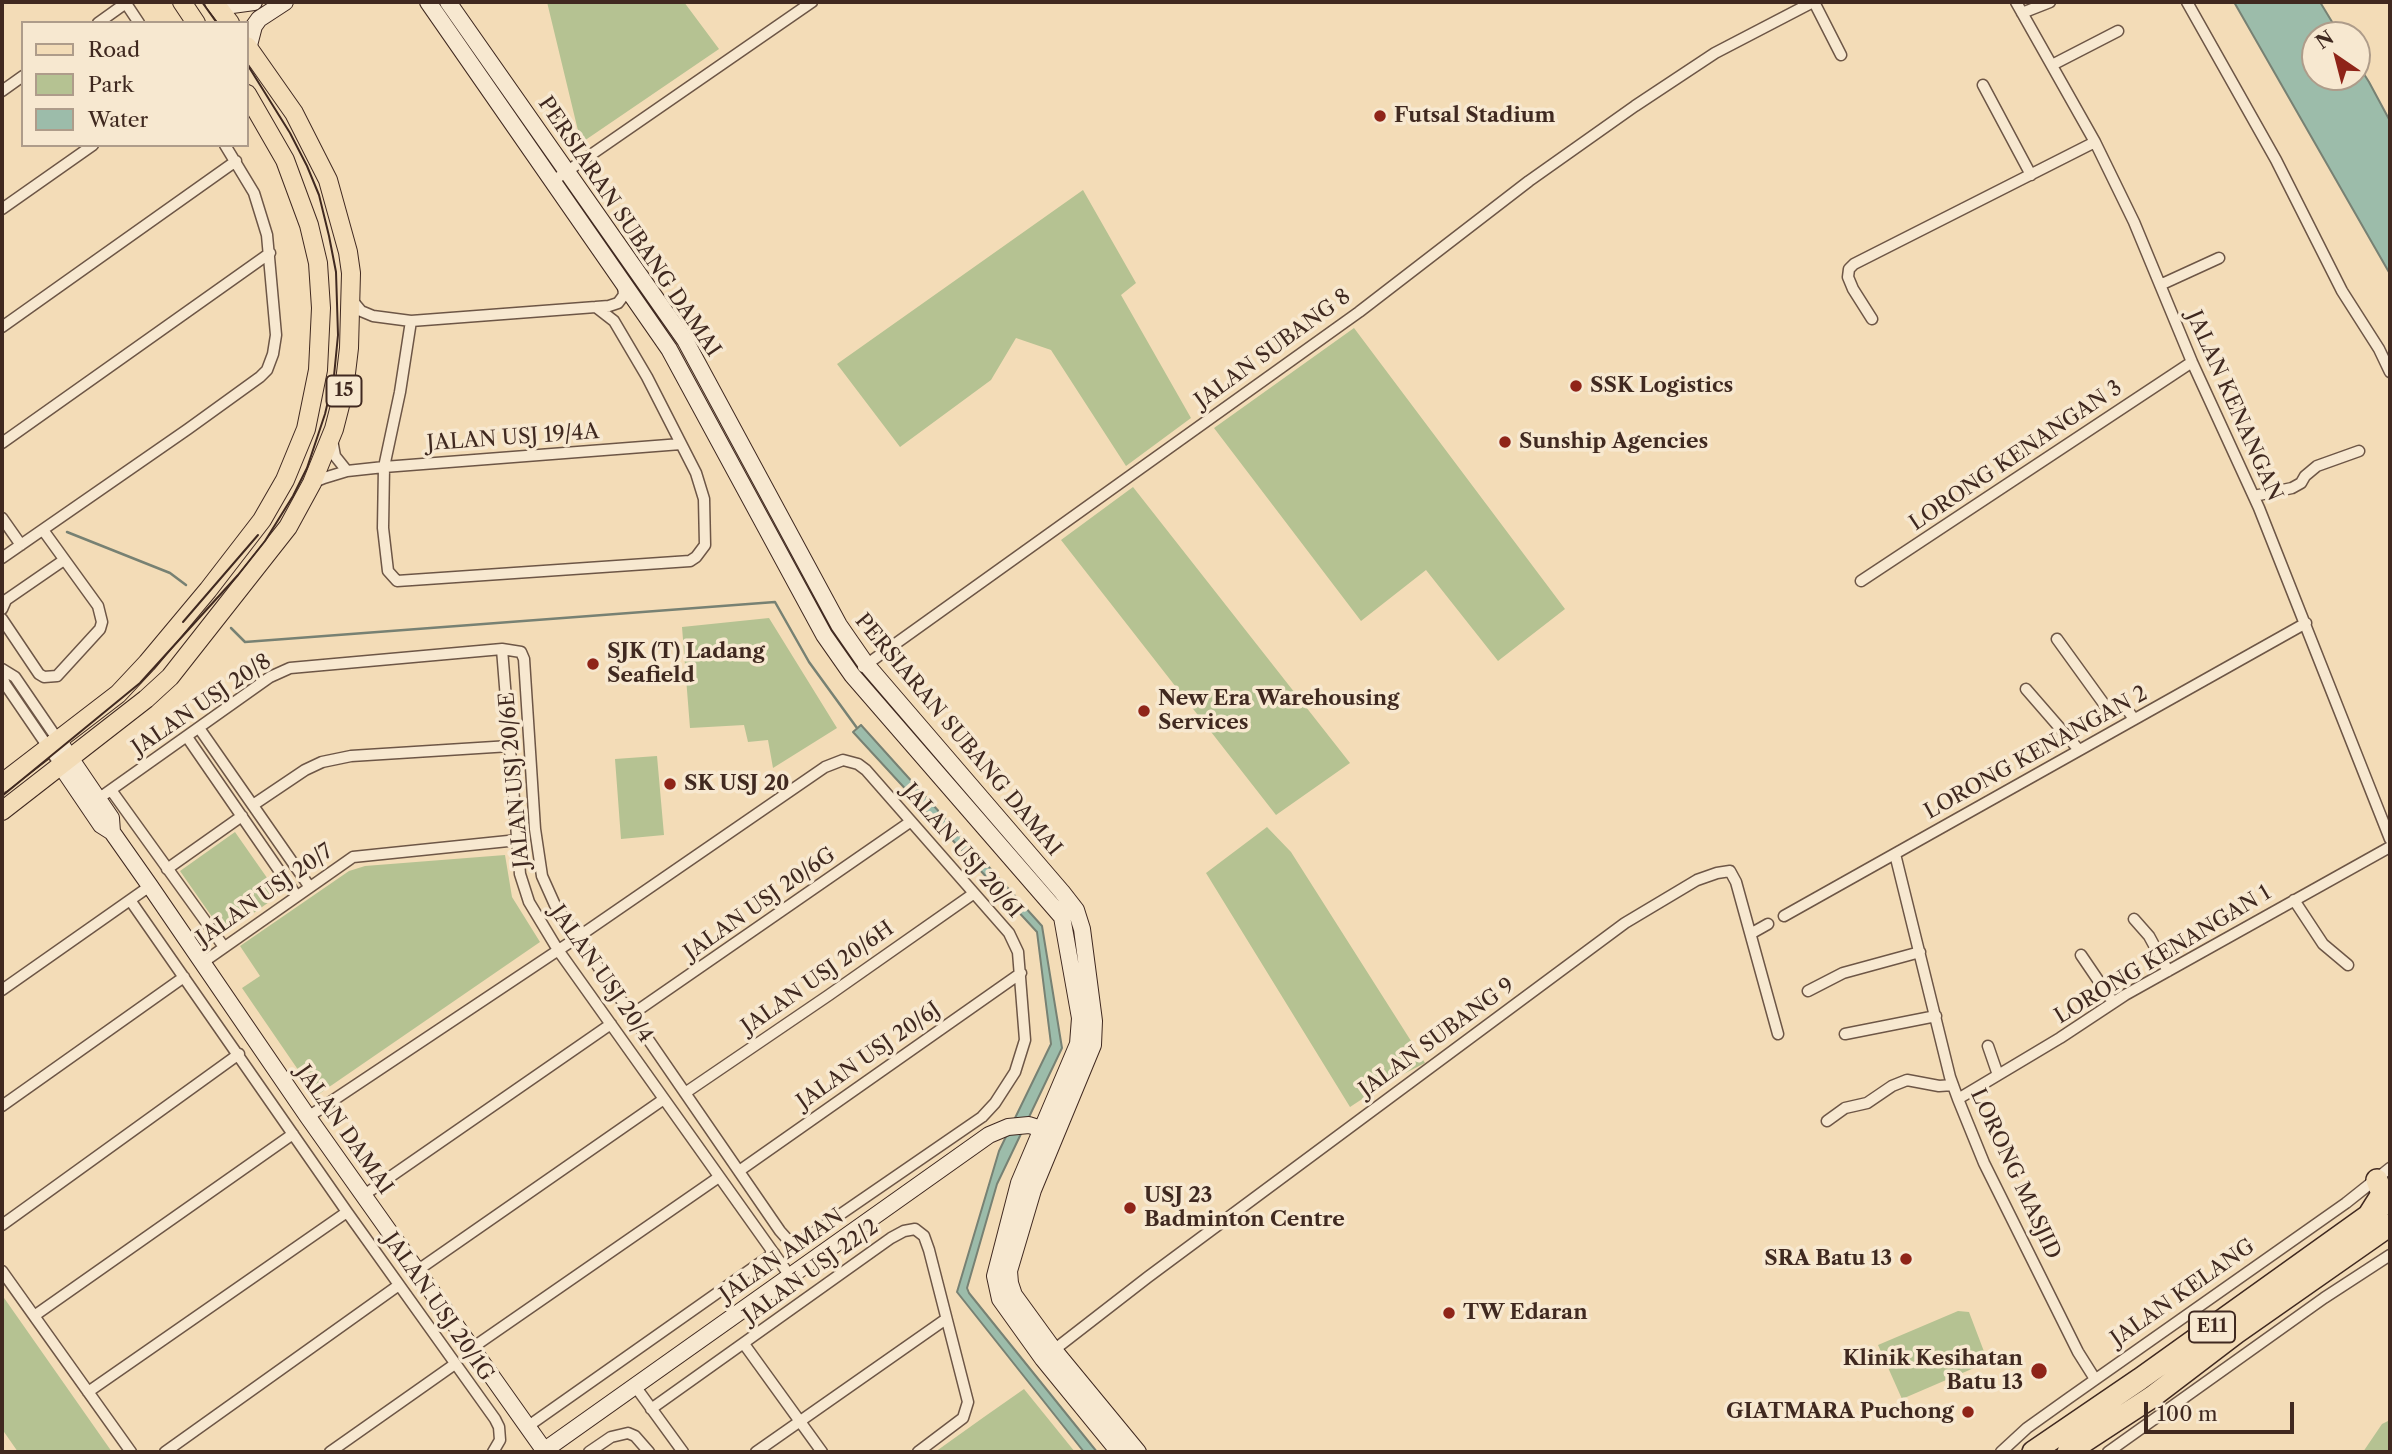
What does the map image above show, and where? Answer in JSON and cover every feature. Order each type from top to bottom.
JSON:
[{"type":"highway","points":[[2369,1215],[2382,1194],[2384,1174]]},
{"type":"highway","name":"E11","points":[[2033,1452],[2140,1380],[2390,1200]]},
{"type":"highway","name":"E11","points":[[2068,1452],[2152,1397],[2236,1333],[2390,1225]]},
{"type":"main road","points":[[182,2],[195,21]]},
{"type":"main road","points":[[216,2],[229,21]]},
{"type":"main road","name":"15","points":[[2,811],[146,699],[170,677],[288,527],[313,484],[334,429],[344,390],[351,299],[348,252],[328,180],[294,113],[248,47]]},
{"type":"main road","name":"15","points":[[2,783],[118,694],[147,663],[262,520],[285,480],[306,429],[318,370],[321,308],[316,253],[309,225],[285,160],[248,96]]},
{"type":"street","points":[[101,21],[125,2],[138,21]]},
{"type":"street","points":[[216,2],[232,5],[254,2]]},
{"type":"street","points":[[248,47],[259,19],[285,2]]},
{"type":"street","name":"PERSIARAN SUBANG DAMAI","points":[[428,2],[669,349],[811,612],[852,675],[1062,917],[1080,1018],[1078,1044],[1045,1130],[1033,1190],[1009,1271],[1014,1295],[1048,1355],[1118,1452]]},
{"type":"street","name":"PERSIARAN SUBANG DAMAI","points":[[448,2],[685,340],[839,625],[866,664],[1076,910],[1082,929],[1091,995],[1093,1045],[1045,1130]]},
{"type":"street","points":[[553,181],[813,2]]},
{"type":"street","points":[[1813,2],[1841,55]]},
{"type":"street","name":"JALAN SUBANG 8","points":[[852,675],[1348,320],[1559,159],[1715,53],[1813,2]]},
{"type":"street","name":"JALAN KENANGAN","points":[[2016,2],[2095,142],[2134,222],[2192,362],[2255,496],[2390,839]]},
{"type":"street","points":[[2022,13],[2050,2]]},
{"type":"street","points":[[2188,2],[2276,160],[2342,292],[2379,349],[2390,372]]},
{"type":"street","points":[[2052,65],[2118,31]]},
{"type":"street","points":[[2,91],[21,77]]},
{"type":"street","points":[[1983,85],[2031,175]]},
{"type":"street","points":[[1872,319],[1848,277],[1849,269],[1854,264],[2095,142]]},
{"type":"street","points":[[2,209],[90,147]]},
{"type":"street","points":[[2,558],[260,377],[270,362],[276,335],[270,253],[260,208],[226,147]]},
{"type":"street","points":[[2,327],[236,161]]},
{"type":"street","points":[[2,443],[270,253]]},
{"type":"street","points":[[2160,285],[2219,258]]},
{"type":"street","points":[[351,299],[361,311],[373,316],[411,321],[609,306],[618,303],[625,290],[619,277]]},
{"type":"street","points":[[411,321],[400,393],[384,467],[383,528],[388,571],[397,581],[690,561],[705,545],[704,499],[696,473],[647,377],[614,321],[596,307]]},
{"type":"street","name":"LORONG KENANGAN 3","points":[[1861,581],[2192,362]]},
{"type":"street","points":[[334,429],[332,444],[335,456],[347,471]]},
{"type":"street","name":"JALAN USJ 19/4A","points":[[313,484],[347,471],[681,444]]},
{"type":"street","points":[[2255,496],[2292,488],[2301,483],[2317,466],[2358,452]]},
{"type":"street","points":[[2,518],[20,545]]},
{"type":"street","points":[[2,619],[39,674],[44,677],[57,676],[96,636],[102,622],[98,606],[43,530]]},
{"type":"street","points":[[2,609],[6,600],[64,559]]},
{"type":"street","name":"LORONG KENANGAN 2","points":[[1784,916],[2306,623]]},
{"type":"street","points":[[2057,639],[2104,704],[2111,708],[2126,708],[2134,719]]},
{"type":"street","name":"JALAN USJ 20/8","points":[[105,794],[270,677],[290,668],[502,649]]},
{"type":"street","name":"JALAN USJ 20/4","points":[[502,649],[520,874],[537,917],[790,1276]]},
{"type":"street","name":"JALAN USJ 20/6E","points":[[502,649],[517,650],[524,659],[535,829],[542,876],[555,905],[780,1231]]},
{"type":"street","points":[[2,669],[15,677],[41,715],[53,744]]},
{"type":"street","points":[[2,676],[5,684],[53,744]]},
{"type":"street","points":[[2026,689],[2079,750]]},
{"type":"street","points":[[41,715],[56,725],[71,726],[80,723]]},
{"type":"street","points":[[199,728],[309,886]]},
{"type":"street","points":[[187,737],[296,895]]},
{"type":"street","name":"JALAN DAMAI","points":[[53,744],[101,825],[112,832],[543,1451]]},
{"type":"street","points":[[253,805],[305,770],[322,762],[351,756],[510,746]]},
{"type":"street","name":"JALAN USJ 20/6I","points":[[578,937],[833,763],[850,761],[866,770],[1009,933],[1018,952],[1026,1040],[1007,1088],[982,1117],[806,1238],[797,1242],[788,1240],[780,1231]]},
{"type":"street","name":"JALAN DAMAI","points":[[66,762],[105,794],[112,832]]},
{"type":"street","points":[[105,794],[167,869],[224,947]]},
{"type":"street","points":[[167,869],[242,816]]},
{"type":"street","name":"JALAN USJ 20/6G","points":[[631,1015],[910,822]]},
{"type":"street","name":"JALAN USJ 20/7","points":[[202,963],[353,857],[518,840]]},
{"type":"street","name":"LORONG KENANGAN 1","points":[[1958,1099],[2060,1038],[2113,1002],[2390,847]]},
{"type":"street","name":"LORONG MASJID","points":[[1895,854],[1958,1099],[1984,1163],[2078,1352],[2095,1379]]},
{"type":"street","name":"JALAN SUBANG 9","points":[[1048,1355],[1147,1277],[1625,923],[1698,880],[1730,871],[1741,893],[1778,1034]]},
{"type":"street","points":[[2,990],[150,886]]},
{"type":"street","name":"JALAN USJ 20/6H","points":[[685,1093],[973,894]]},
{"type":"street","name":"JALAN USJ 20/1G","points":[[130,900],[499,1427],[500,1440],[493,1452]]},
{"type":"street","points":[[2294,900],[2323,944],[2348,965]]},
{"type":"street","points":[[2134,919],[2149,936],[2168,971]]},
{"type":"street","points":[[1752,933],[1768,924]]},
{"type":"street","points":[[308,1117],[578,937]]},
{"type":"street","points":[[1808,990],[1843,973],[1920,952]]},
{"type":"street","points":[[2081,955],[2113,1002]]},
{"type":"street","name":"JALAN USJ 20/6J","points":[[738,1171],[1021,973]]},
{"type":"street","points":[[2,1106],[184,978]]},
{"type":"street","points":[[1845,1034],[1936,1016]]},
{"type":"street","points":[[364,1195],[611,1024]]},
{"type":"street","points":[[1988,1046],[1998,1075]]},
{"type":"street","points":[[2,1225],[239,1054]]},
{"type":"street","points":[[1827,1121],[1845,1108],[1867,1103],[1892,1086],[1907,1080],[1939,1086],[1953,1085]]},
{"type":"street","points":[[418,1270],[664,1100]]},
{"type":"street","name":"JALAN AMAN","points":[[543,1451],[998,1131],[1019,1125],[1045,1130]]},
{"type":"street","points":[[34,1316],[293,1134]]},
{"type":"street","name":"JALAN KELANG","points":[[2001,1452],[2027,1428],[2384,1174]]},
{"type":"street","points":[[472,1348],[719,1177]]},
{"type":"street","points":[[88,1392],[347,1212]]},
{"type":"street","name":"JALAN USJ 22/2","points":[[651,1409],[891,1238],[910,1229],[918,1230],[924,1237],[946,1319]]},
{"type":"street","points":[[527,1427],[774,1253]]},
{"type":"street","points":[[2108,1452],[2324,1298],[2390,1255]]},
{"type":"street","points":[[2,1271],[131,1452]]},
{"type":"street","points":[[165,1452],[399,1285]]},
{"type":"street","points":[[756,1452],[946,1319],[968,1394],[967,1410],[957,1424],[918,1452]]},
{"type":"street","points":[[744,1344],[822,1452]]},
{"type":"street","name":"PERSIARAN SUBANG DAMAI","points":[[1048,1355],[1138,1452]]},
{"type":"street","points":[[330,1452],[456,1364]]},
{"type":"street","points":[[635,1386],[683,1452]]},
{"type":"street","points":[[589,1452],[611,1437],[628,1433],[635,1436],[649,1452]]},
{"type":"green space","points":[[547,2],[684,2],[719,49],[581,143]]},
{"type":"green space","points":[[1083,190],[1136,283],[1121,295],[1191,418],[1126,466],[1051,350],[1016,338],[991,380],[900,447],[837,364]]},
{"type":"green space","points":[[1354,328],[1565,609],[1498,661],[1426,570],[1361,621],[1214,428]]},
{"type":"green space","points":[[1133,487],[1350,763],[1276,815],[1061,540]]},
{"type":"green space","points":[[769,618],[837,728],[773,768],[768,740],[748,742],[744,725],[690,728],[682,627]]},
{"type":"green space","points":[[657,756],[664,835],[621,839],[615,759]]},
{"type":"green space","points":[[1267,827],[1291,852],[1425,1063],[1388,1082],[1350,1107],[1206,873]]},
{"type":"green space","points":[[235,832],[279,895],[224,934],[180,871]]},
{"type":"green space","points":[[505,855],[512,897],[540,942],[316,1096],[242,988],[260,976],[240,946],[349,871],[365,866]]},
{"type":"green space","points":[[2,1295],[112,1452],[18,1452],[2,1429]]},
{"type":"green space","points":[[1958,1311],[1969,1312],[1988,1362],[1902,1399],[1878,1345]]},
{"type":"green space","points":[[1024,1389],[1075,1452],[935,1452],[984,1417]]},
{"type":"green space","points":[[2390,1420],[2390,1452],[2363,1452],[2382,1424]]},
{"type":"water","points":[[2234,2],[2320,2],[2332,21],[2301,21],[2301,91],[2371,91],[2371,86],[2390,121],[2390,274]]},
{"type":"water","points":[[861,725],[1042,926],[1062,1048],[997,1184],[967,1288],[1097,1452],[1084,1452],[957,1292],[999,1151],[1051,1044],[1037,932],[853,732]]},
{"type":"waterway","points":[[67,532],[170,573],[186,585]]},
{"type":"waterway","points":[[231,628],[245,642],[775,602],[809,662],[857,728]]},
{"type":"tram line","points":[[202,2],[216,21]]},
{"type":"tram line","points":[[2,796],[140,683],[238,575],[265,541],[307,468],[334,376],[338,335],[336,272],[319,195],[307,166],[248,66]]},
{"type":"tram line","points":[[183,622],[258,535]]},
{"type":"place","name":"Futsal Stadium","points":[[1380,116]]},
{"type":"place","name":"SSK Logistics","points":[[1576,386]]},
{"type":"place","name":"Sunship Agencies","points":[[1505,442]]},
{"type":"place","name":"SJK (T) Ladang Seafield","points":[[593,664]]},
{"type":"place","name":"New Era Warehousing Services","points":[[1144,711]]},
{"type":"place","name":"SK USJ 20","points":[[670,784]]},
{"type":"place","name":"USJ 23 Badminton Centre","points":[[1130,1208]]},
{"type":"place","name":"SRA Batu 13","points":[[1906,1259]]},
{"type":"place","name":"TW Edaran","points":[[1449,1313]]},
{"type":"place","name":"Klinik Kesihatan Batu 13","points":[[2039,1371]]},
{"type":"place","name":"GIATMARA Puchong","points":[[1968,1412]]}]
